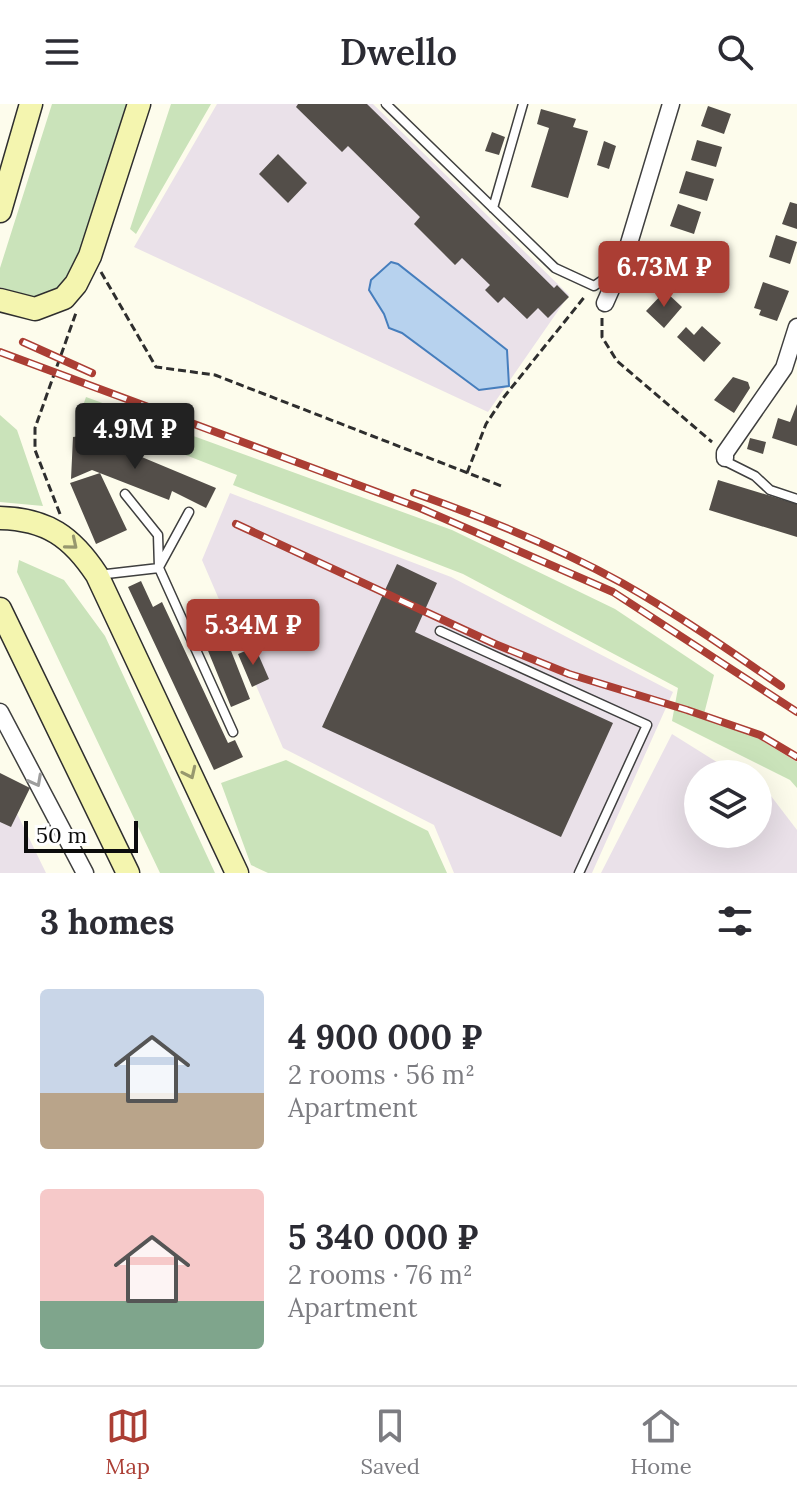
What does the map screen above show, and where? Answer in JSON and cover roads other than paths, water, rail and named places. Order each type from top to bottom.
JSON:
[{"type":"main road","points":[[0,211],[31,104]]},
{"type":"main road","points":[[0,300],[35,309],[64,298],[76,284],[90,256],[139,104]]},
{"type":"main road","points":[[0,518],[34,523],[70,540],[97,575],[237,873]]},
{"type":"main road","points":[[0,609],[128,873]]},
{"type":"street","points":[[605,303],[624,260],[671,104]]},
{"type":"street","points":[[725,456],[793,355],[797,327]]},
{"type":"street","points":[[0,712],[85,873]]},
{"type":"lane","points":[[386,104],[555,268],[594,286],[612,275],[624,260]]},
{"type":"lane","points":[[493,208],[523,104]]},
{"type":"lane","points":[[725,456],[727,462],[755,476],[770,490],[797,499]]},
{"type":"lane","points":[[125,494],[158,535],[159,568],[233,732]]},
{"type":"lane","points":[[159,568],[189,512]]},
{"type":"lane","points":[[97,575],[159,568]]},
{"type":"lane","points":[[440,631],[647,725],[579,873]]},
{"type":"water","points":[[391,262],[398,264],[507,350],[509,386],[479,390],[402,333],[389,328],[369,290],[371,280]]},
{"type":"railway","points":[[23,342],[92,373]]},
{"type":"railway","points":[[0,352],[420,508],[613,592],[797,712]]},
{"type":"railway","points":[[414,493],[520,534],[597,570],[683,620],[781,686]]},
{"type":"railway","points":[[236,524],[495,644],[569,674],[760,735],[797,757]]}]
